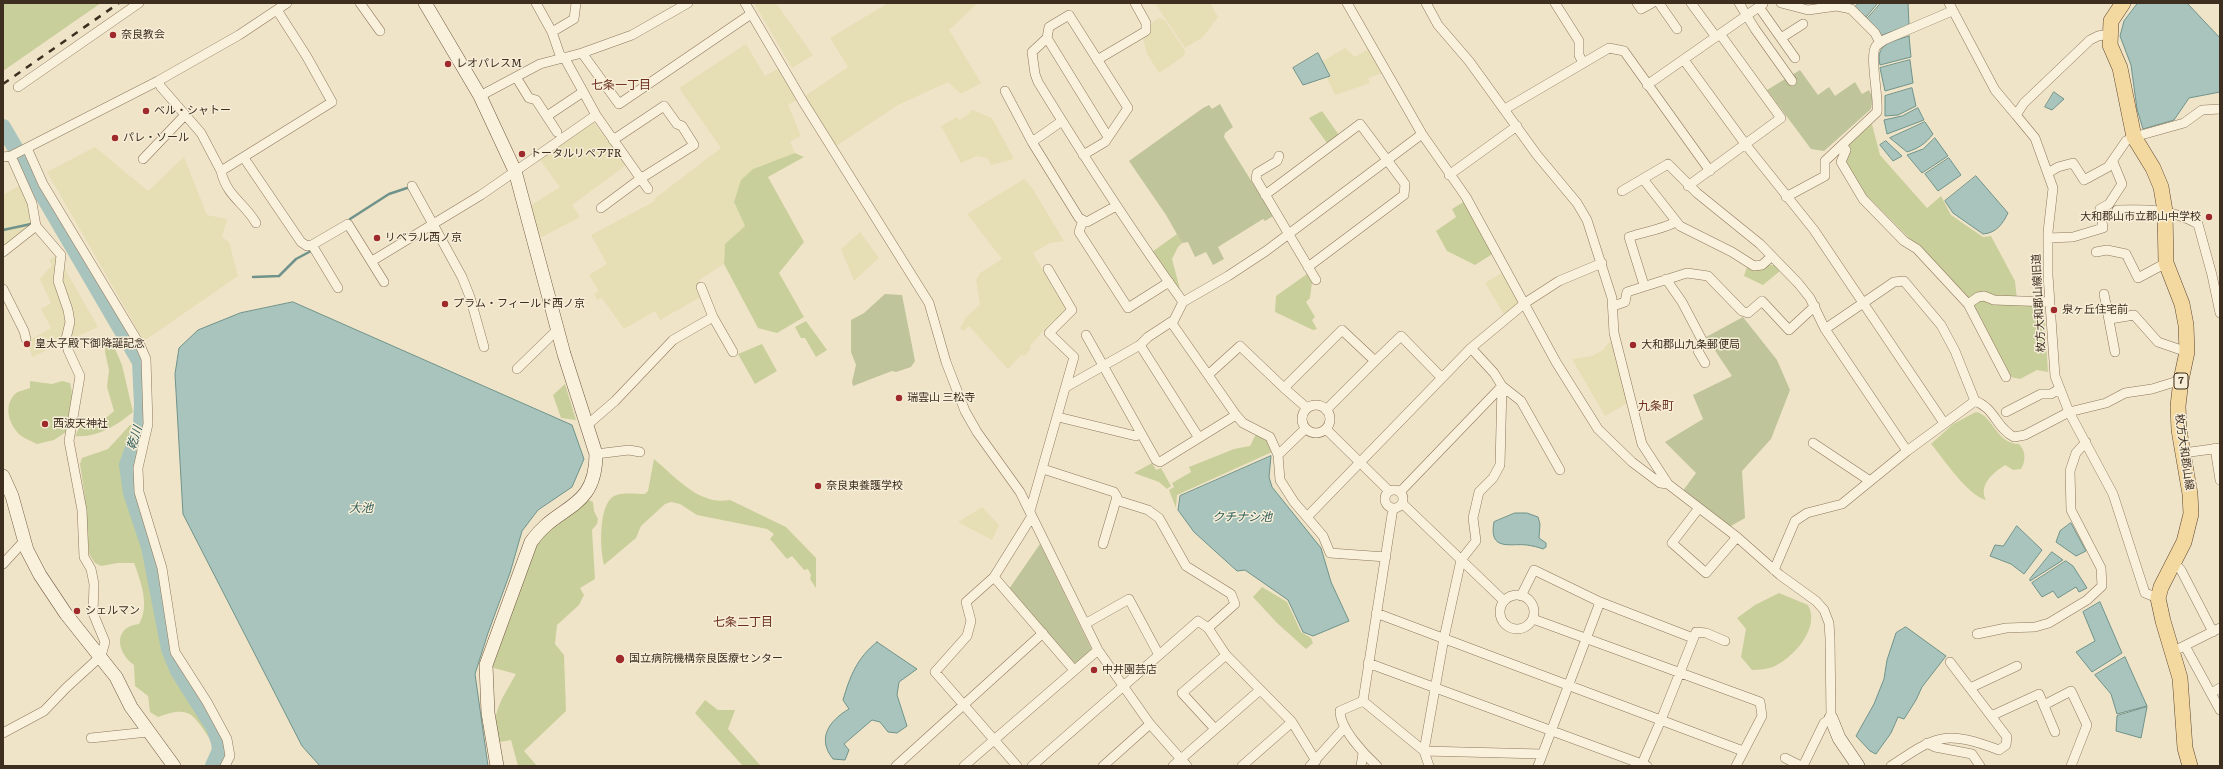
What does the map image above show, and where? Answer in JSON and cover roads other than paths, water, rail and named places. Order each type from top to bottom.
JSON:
[{"type":"main road","points":[[2109,34],[2111,21],[2123,3]]},
{"type":"main road","name":"枚方大和郡山線","points":[[2109,34],[2110,45],[2120,68],[2134,136],[2152,168],[2161,188],[2165,211],[2166,263],[2182,304],[2186,325],[2187,352],[2181,380],[2178,406],[2191,514],[2184,542],[2161,586],[2158,598]]},
{"type":"main road","points":[[2158,598],[2179,649],[2185,748],[2190,766]]},
{"type":"street","points":[[18,87],[139,3]]},
{"type":"street","points":[[3,733],[44,711],[66,688],[102,656],[105,642],[93,613],[94,584],[91,569],[84,557],[82,510],[69,442],[80,376],[68,350],[66,340],[70,322],[68,310],[58,281],[61,255],[36,226],[32,203],[7,157],[158,81],[239,35],[287,3]]},
{"type":"street","points":[[360,3],[380,31]]},
{"type":"street","points":[[425,3],[480,96],[515,171],[558,329],[586,426],[596,454],[596,469],[589,490],[573,506],[541,529],[531,542],[486,665],[488,713],[497,766]]},
{"type":"street","points":[[536,3],[552,32],[562,58],[596,115],[648,189]]},
{"type":"street","points":[[552,32],[574,19],[576,3]]},
{"type":"street","points":[[480,96],[540,64],[582,53],[632,35],[688,3]]},
{"type":"street","points":[[745,3],[802,100],[929,303],[946,362],[965,411],[977,432],[1007,472],[1031,513],[1098,650],[1150,724],[1187,766]]},
{"type":"street","points":[[1097,60],[1146,31],[1146,23],[1135,3]]},
{"type":"street","points":[[1347,3],[1422,134],[1449,175],[1466,197],[1556,362],[1598,429],[1632,462],[1660,483],[1668,484]]},
{"type":"street","points":[[1426,3],[1438,25],[1469,61],[1537,155],[1577,203],[1587,220],[1612,298],[1614,333],[1642,444],[1668,484],[1737,536],[1774,570],[1816,601],[1824,610],[1830,623],[1831,718],[1839,738],[1858,766]]},
{"type":"street","points":[[1555,3],[1579,41],[1579,55],[1583,63]]},
{"type":"street","points":[[1637,3],[1641,9],[1652,3]]},
{"type":"street","points":[[1659,3],[1677,29]]},
{"type":"street","points":[[1688,186],[1781,118],[1691,3]]},
{"type":"street","points":[[1739,3],[1792,81]]},
{"type":"street","points":[[1781,3],[1808,10],[1837,6],[1852,9],[1875,32],[1880,43]]},
{"type":"street","points":[[1647,85],[1761,5],[1795,58]]},
{"type":"street","points":[[1786,197],[1825,176],[1825,161],[1877,112],[1879,101],[1873,53],[1876,46],[1950,7]]},
{"type":"street","name":"枚方大和郡山線旧道","points":[[1950,7],[1994,90],[2035,138],[2048,173],[2053,188],[2048,238],[2050,302],[2055,376],[2069,412],[2113,494],[2145,593],[2158,598]]},
{"type":"street","points":[[221,171],[332,102],[307,57],[277,10]]},
{"type":"street","points":[[582,53],[620,104],[751,14]]},
{"type":"street","points":[[1083,154],[1105,142],[1128,108],[1069,15],[1049,27],[1047,38],[1035,48],[1031,56],[1038,82],[1062,121],[1116,206],[1183,302]]},
{"type":"street","points":[[1781,38],[1803,24]]},
{"type":"street","points":[[2016,115],[2024,103],[2090,40],[2098,36],[2109,34]]},
{"type":"street","points":[[1047,38],[1108,137]]},
{"type":"street","points":[[1505,109],[1609,48],[1624,51],[1710,171]]},
{"type":"street","points":[[1684,60],[1746,145],[1786,197],[1814,230],[1862,304],[1944,423]]},
{"type":"street","points":[[516,77],[529,98],[536,100],[557,132]]},
{"type":"street","points":[[158,81],[200,133],[221,171],[229,191],[235,200],[250,213],[256,224]]},
{"type":"street","points":[[1005,91],[1032,142],[1079,218],[1087,222],[1116,206]]},
{"type":"street","points":[[547,116],[583,92]]},
{"type":"street","points":[[601,208],[640,178],[694,145],[682,126],[677,124],[664,106],[613,140]]},
{"type":"street","points":[[2048,173],[2073,163],[2084,180],[2108,167],[2126,142],[2134,136],[2184,123],[2202,110],[2220,109]]},
{"type":"street","points":[[143,159],[185,115]]},
{"type":"street","points":[[372,262],[434,225],[536,158],[596,115]]},
{"type":"street","points":[[1032,142],[1062,121]]},
{"type":"street","points":[[1265,195],[1360,124],[1405,184],[1404,195],[1308,267]]},
{"type":"street","points":[[1449,175],[1517,126]]},
{"type":"street","points":[[1066,387],[1140,345],[1148,337],[1171,322],[1183,302],[1249,264],[1422,134]]},
{"type":"street","points":[[1842,145],[1846,150],[1841,162],[1863,199],[1904,241],[1917,249],[1968,304],[2006,377]]},
{"type":"street","points":[[27,148],[43,184],[140,345],[146,359],[148,424],[138,468],[138,492],[162,568],[175,652],[207,702],[228,739],[230,756],[225,766]]},
{"type":"street","points":[[1279,156],[1277,161],[1258,172],[1256,179],[1316,280]]},
{"type":"street","points":[[244,158],[301,242],[307,246],[312,245],[348,224],[384,282]]},
{"type":"street","points":[[2048,238],[2073,237],[2103,228],[2100,209],[2109,204],[2122,184],[2113,162]]},
{"type":"street","points":[[1622,191],[1668,164],[1688,186],[1760,244],[1798,283],[1815,306],[1825,329],[1907,451]]},
{"type":"street","points":[[1643,179],[1676,222],[1684,228],[1732,252],[1754,266],[1762,265],[1772,256]]},
{"type":"street","points":[[412,186],[434,225],[470,296],[484,347]]},
{"type":"street","points":[[2117,210],[2148,208],[2183,216],[2198,224],[2212,275],[2220,313]]},
{"type":"street","points":[[1083,220],[1080,232],[1128,308],[1169,282]]},
{"type":"street","points":[[1644,285],[1629,237],[1649,230],[1660,230],[1676,222]]},
{"type":"street","points":[[3,252],[36,226]]},
{"type":"street","points":[[312,245],[338,288]]},
{"type":"street","points":[[2096,252],[2107,250],[2126,254],[2138,278],[2166,263]]},
{"type":"street","points":[[1308,516],[1441,377],[1471,348],[1525,303],[1559,281],[1602,263]]},
{"type":"street","points":[[1017,766],[936,672],[967,636],[971,621],[966,602],[994,577],[1031,513],[1058,417],[1074,357],[1049,333],[1072,310],[1048,269]]},
{"type":"street","points":[[1613,306],[1625,302],[1628,292],[1644,285],[1687,272],[1708,276],[1742,311],[1748,314],[1762,301],[1789,330],[1815,306]]},
{"type":"street","points":[[1666,279],[1682,302],[1702,340],[1698,351],[1705,363]]},
{"type":"street","points":[[1825,329],[1894,282],[1904,281],[1941,325],[1955,351],[1975,402]]},
{"type":"street","points":[[701,287],[713,317],[733,352]]},
{"type":"street","points":[[3,289],[24,331],[26,339]]},
{"type":"street","points":[[2104,294],[2110,319],[2115,352]]},
{"type":"street","points":[[1968,304],[1978,297],[1984,296],[1994,300],[2050,302]]},
{"type":"street","points":[[2110,319],[2134,315],[2158,342],[2187,352]]},
{"type":"street","points":[[586,426],[615,401],[674,340],[713,317]]},
{"type":"street","points":[[1171,322],[1236,415],[1243,423],[1270,437],[1278,455],[1280,480],[1294,502],[1308,516],[1323,536],[1330,552],[1386,557]]},
{"type":"street","points":[[517,369],[558,329]]},
{"type":"street","points":[[1284,388],[1342,330],[1375,361]]},
{"type":"street","points":[[1086,335],[1156,460],[1160,462],[1236,415]]},
{"type":"street","points":[[1326,410],[1401,336],[1441,377]]},
{"type":"street","points":[[1140,345],[1199,438]]},
{"type":"street","points":[[1208,375],[1240,346],[1307,408]]},
{"type":"street","points":[[1471,348],[1494,373],[1502,386],[1521,401],[1560,470]]},
{"type":"street","points":[[1975,402],[1985,405],[2007,434],[2014,437],[2025,435],[2069,412],[2106,403],[2125,393],[2152,390],[2181,380]]},
{"type":"street","points":[[1401,491],[1502,386]]},
{"type":"street","points":[[1429,766],[1424,751],[1444,638],[1461,560],[1476,541],[1473,518],[1479,492],[1494,478],[1500,465],[1502,386]]},
{"type":"street","points":[[2006,412],[2042,394],[2051,394],[2059,389]]},
{"type":"street","points":[[1774,570],[1795,521],[1807,513],[1842,504],[1907,451],[1975,402]]},
{"type":"street","points":[[1319,405],[1326,410],[1330,417],[1326,429],[1314,434],[1305,429],[1301,419],[1307,408],[1319,405]]},
{"type":"street","points":[[1058,417],[1136,436],[1141,433]]},
{"type":"street","points":[[1278,455],[1305,429]]},
{"type":"street","points":[[1326,429],[1389,491]]},
{"type":"street","points":[[1977,634],[2006,628],[2035,627],[2049,623],[2087,600],[2102,586],[2101,568],[2071,510],[2070,471],[2076,453],[2086,442]]},
{"type":"street","points":[[1813,443],[1870,481]]},
{"type":"street","points":[[2183,453],[2217,448],[2220,480]]},
{"type":"street","points":[[596,454],[628,450],[640,452]]},
{"type":"street","points":[[1043,469],[1114,492],[1116,500],[1103,544]]},
{"type":"street","points":[[3,476],[12,496],[25,540],[40,575],[66,614],[102,656],[116,677],[130,707],[174,766]]},
{"type":"street","points":[[1396,489],[1401,491],[1404,498],[1402,504],[1393,508],[1387,505],[1385,499],[1389,491],[1396,489]]},
{"type":"street","points":[[1116,500],[1148,510],[1159,518],[1186,566],[1231,594],[1236,604],[1208,628]]},
{"type":"street","points":[[1402,504],[1504,601]]},
{"type":"street","points":[[1363,701],[1393,508]]},
{"type":"street","points":[[1699,508],[1672,543],[1706,574],[1737,536]]},
{"type":"street","points":[[3,564],[25,540]]},
{"type":"street","points":[[2173,562],[2181,570],[2216,630],[2179,649],[2211,693],[2220,710]]},
{"type":"street","points":[[1521,596],[1534,570],[1600,602],[1693,638]]},
{"type":"street","points":[[994,577],[1074,670]]},
{"type":"street","points":[[1510,596],[1521,596],[1530,602],[1533,608],[1533,619],[1529,624],[1519,630],[1507,627],[1500,617],[1499,611],[1504,601],[1510,596]]},
{"type":"street","points":[[1085,624],[1129,599],[1159,655]]},
{"type":"street","points":[[1538,766],[1600,602]]},
{"type":"street","points":[[1376,613],[1744,751]]},
{"type":"street","points":[[1533,619],[1586,637],[1760,702],[1762,716],[1736,766]]},
{"type":"street","points":[[1032,766],[1198,621],[1208,628],[1226,655],[1292,722],[1313,764],[1345,727]]},
{"type":"street","points":[[1368,663],[1551,729],[1643,765],[1696,632],[1706,633],[1725,641]]},
{"type":"street","points":[[896,766],[1043,634]]},
{"type":"street","points":[[964,766],[1098,650]]},
{"type":"street","points":[[1214,729],[1182,693],[1226,655]]},
{"type":"street","points":[[1891,766],[1927,743],[1936,739],[1962,738],[1999,750],[2006,745],[2007,737],[1950,662]]},
{"type":"street","points":[[1970,688],[2017,666]]},
{"type":"street","points":[[2211,693],[2220,688]]},
{"type":"street","points":[[1172,766],[1260,690]]},
{"type":"street","points":[[2044,705],[2071,691],[2087,725],[2071,766]]},
{"type":"street","points":[[1991,716],[2039,694],[2055,732]]},
{"type":"street","points":[[1363,701],[1340,711],[1340,718],[1363,753],[1377,766]]},
{"type":"street","points":[[1363,701],[1424,751],[1542,754]]},
{"type":"street","points":[[1785,758],[1802,766],[1824,723],[1831,718]]},
{"type":"street","points":[[1242,766],[1292,722]]},
{"type":"street","points":[[1103,766],[1150,724]]},
{"type":"street","points":[[91,738],[148,732]]},
{"type":"street","points":[[1927,743],[1935,748],[1972,754],[1980,766]]},
{"type":"street","points":[[1361,766],[1363,753]]},
{"type":"water","points":[[1859,3],[1878,3],[1866,17],[1854,8]]},
{"type":"water","points":[[1881,3],[1908,3],[1909,25],[1880,36],[1867,19]]},
{"type":"water","points":[[2138,3],[2187,3],[2220,38],[2220,92],[2189,98],[2174,120],[2143,129],[2137,109],[2131,65],[2120,36],[2124,21]]},
{"type":"water","points":[[1909,36],[1911,57],[1880,65],[1880,52],[1886,44]]},
{"type":"water","points":[[1318,53],[1330,76],[1303,85],[1293,68]]},
{"type":"water","points":[[1910,60],[1913,83],[1885,91],[1880,68]]},
{"type":"water","points":[[1912,88],[1916,106],[1898,115],[1885,116],[1885,96]]},
{"type":"water","points":[[2054,92],[2064,99],[2052,110],[2045,107]]},
{"type":"water","points":[[1918,108],[1924,120],[1887,134],[1884,120],[1902,116]]},
{"type":"water","points":[[1925,122],[1933,134],[1922,145],[1915,149],[1907,152],[1890,138]]},
{"type":"water","points":[[1935,138],[1948,156],[1922,173],[1907,155],[1923,149]]},
{"type":"water","points":[[1886,141],[1902,156],[1893,161],[1880,145]]},
{"type":"water","points":[[1949,158],[1961,175],[1938,191],[1925,174]]},
{"type":"water","points":[[1976,176],[2008,213],[1996,230],[1983,234],[1953,213],[1945,201]]},
{"type":"water","name":"大池","points":[[293,302],[572,425],[584,459],[572,487],[538,510],[522,531],[510,573],[475,674],[488,766],[320,766],[302,746],[183,514],[175,374],[179,348],[198,330],[240,313]]},
{"type":"water","name":"クチナシ池","points":[[1271,456],[1269,477],[1272,487],[1321,548],[1331,582],[1349,621],[1313,636],[1303,632],[1288,600],[1245,570],[1237,571],[1194,532],[1178,510],[1180,496]]},
{"type":"water","points":[[1515,513],[1527,513],[1538,517],[1540,524],[1539,538],[1546,543],[1546,547],[1543,549],[1527,545],[1502,544],[1494,538],[1494,522]]},
{"type":"water","points":[[2071,523],[2086,551],[2076,556],[2056,542],[2060,531]]},
{"type":"water","points":[[2017,526],[2042,550],[2024,574],[2011,564],[1990,556],[1995,545],[2003,546]]},
{"type":"water","points":[[2052,552],[2063,560],[2030,581],[2030,579]]},
{"type":"water","points":[[2066,561],[2073,566],[2087,588],[2079,592],[2076,587],[2058,598],[2053,591],[2042,597],[2032,583]]},
{"type":"water","points":[[2100,602],[2122,653],[2092,672],[2076,652],[2095,641],[2083,612]]},
{"type":"water","points":[[1906,627],[1946,656],[1922,687],[1904,719],[1898,717],[1891,733],[1876,754],[1870,751],[1856,736],[1874,704],[1884,679],[1887,660],[1896,633]]},
{"type":"water","points":[[877,642],[917,669],[899,682],[897,695],[907,726],[897,733],[888,732],[880,722],[872,720],[844,744],[849,750],[845,760],[833,759],[826,744],[828,730],[836,718],[849,709],[843,700],[848,683],[859,661]]},
{"type":"water","points":[[2125,657],[2147,706],[2117,714],[2111,694],[2095,675]]},
{"type":"water","points":[[2147,707],[2141,738],[2116,731],[2117,716]]},
{"type":"waterway","name":"乾川","points":[[3,127],[140,362],[142,405],[141,425],[127,465],[131,493],[149,547],[169,649],[178,671],[214,728],[219,742],[220,750],[213,766]]},
{"type":"waterway","points":[[350,219],[389,194],[410,187]]},
{"type":"waterway","points":[[3,230],[31,224]]},
{"type":"waterway","points":[[253,277],[279,276],[296,259],[311,251]]},
{"type":"railway","points":[[3,84],[119,3]]},
{"type":"place","name":"奈良教会","points":[[113,35]]},
{"type":"place","name":"レオパレスM","points":[[448,64]]},
{"type":"place","name":"ベル・シャトー","points":[[146,111]]},
{"type":"place","name":"パレ・ソール","points":[[115,138]]},
{"type":"place","name":"トータルリペアFR","points":[[522,154]]},
{"type":"place","name":"大和郡山市立郡山中学校","points":[[2209,217]]},
{"type":"place","name":"リベラル西ノ京","points":[[377,238]]},
{"type":"place","name":"プラム・フィールド西ノ京","points":[[445,304]]},
{"type":"place","name":"泉ヶ丘住宅前","points":[[2054,310]]},
{"type":"place","name":"皇太子殿下御降誕記念","points":[[27,344]]},
{"type":"place","name":"大和郡山九条郵便局","points":[[1633,345]]},
{"type":"place","name":"瑞雲山 三松寺","points":[[899,398]]},
{"type":"place","name":"西波天神社","points":[[45,424]]},
{"type":"place","name":"奈良東養護学校","points":[[818,486]]},
{"type":"place","name":"シェルマン","points":[[77,611]]},
{"type":"place","name":"国立病院機構奈良医療センター","points":[[620,659]]},
{"type":"place","name":"中井園芸店","points":[[1094,670]]},
{"type":"district","name":"七条一丁目","points":[[621,85]]},
{"type":"district","name":"九条町","points":[[1656,406]]},
{"type":"district","name":"七条二丁目","points":[[743,622]]}]
